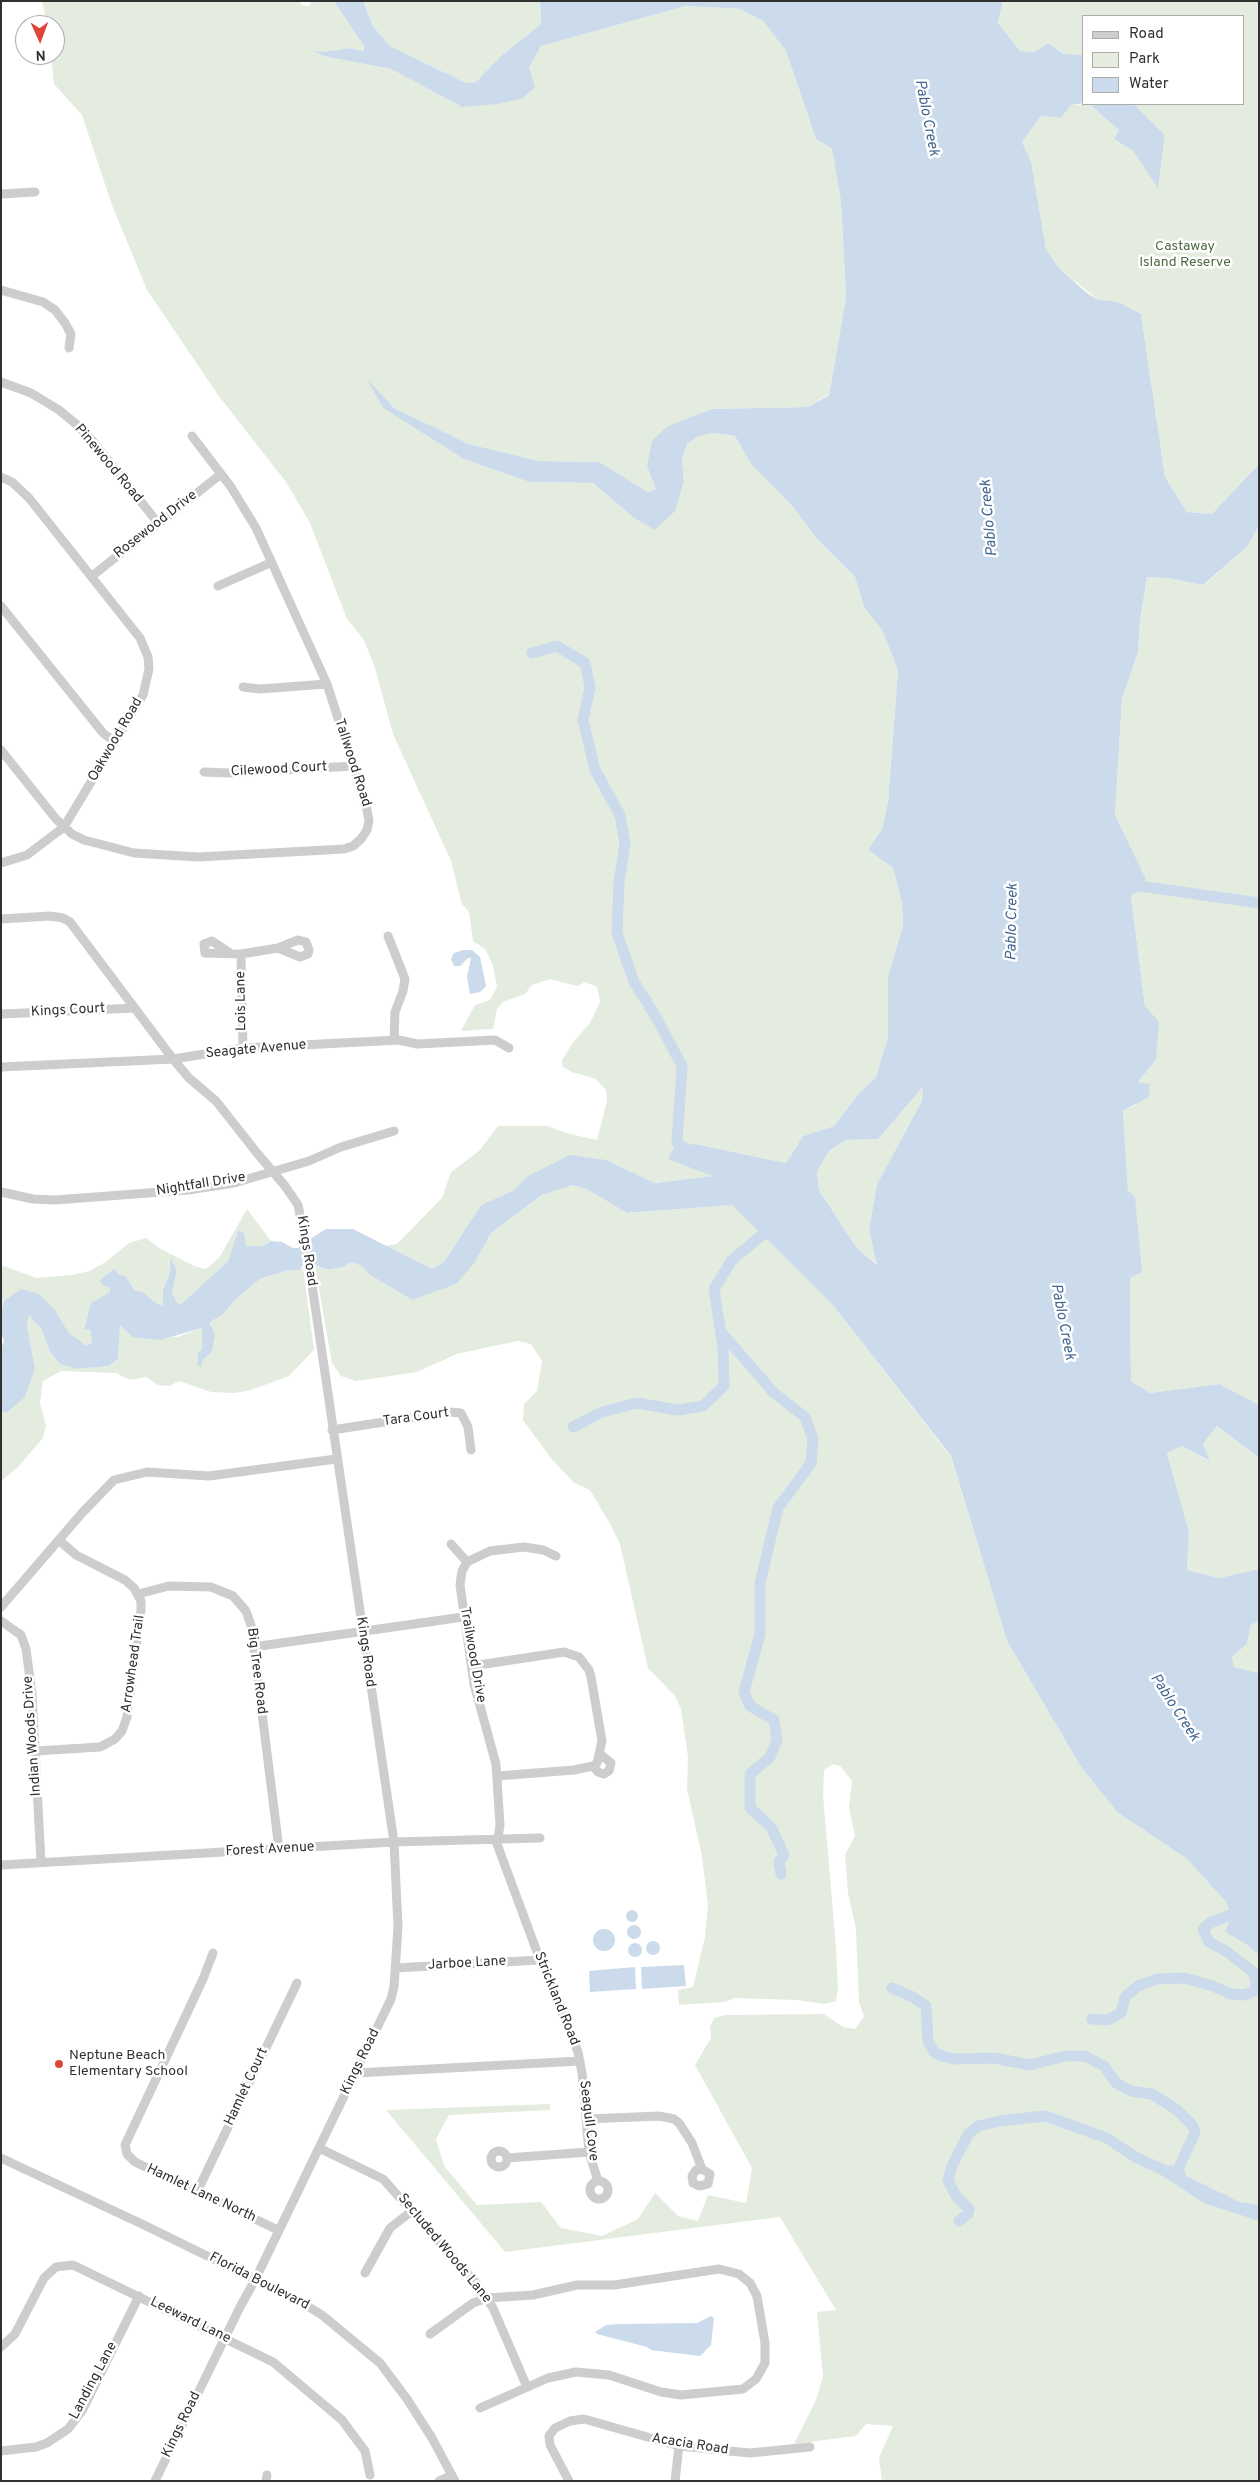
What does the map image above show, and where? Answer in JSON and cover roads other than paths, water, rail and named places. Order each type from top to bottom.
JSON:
[{"type":"street","points":[[1,194],[35,192]]},
{"type":"street","points":[[1,290],[43,302],[55,310],[71,334],[69,348]]},
{"type":"street","name":"Pinewood Road","points":[[1,382],[31,393],[59,410],[76,424],[158,523]]},
{"type":"street","name":"Tallwood Road","points":[[1,750],[64,827],[84,840],[134,853],[198,858],[344,849],[361,839],[369,821],[354,766],[326,684],[270,563],[256,528],[236,494],[192,436]]},
{"type":"street","name":"Rosewood Drive","points":[[92,576],[221,474]]},
{"type":"street","name":"Oakwood Road","points":[[1,476],[12,482],[29,498],[140,638],[148,656],[149,669],[142,694],[64,827],[28,854],[1,863]]},
{"type":"street","points":[[218,586],[270,563]]},
{"type":"street","points":[[1,606],[103,733],[115,742]]},
{"type":"street","points":[[244,687],[260,689],[326,684]]},
{"type":"street","name":"Cilewood Court","points":[[204,772],[229,773],[354,766]]},
{"type":"street","name":"Kings Road","points":[[1,919],[50,916],[63,918],[70,922],[173,1059],[189,1078],[216,1101],[298,1205],[309,1262],[336,1459],[394,1842],[398,1927],[391,1999],[320,2148],[155,2481]]},
{"type":"street","points":[[388,936],[404,980],[403,991],[395,1012],[394,1040]]},
{"type":"street","name":"Lois Lane","points":[[230,953],[241,954],[278,948]]},
{"type":"street","name":"Lois Lane","points":[[241,954],[243,1048]]},
{"type":"street","name":"Kings Court","points":[[1,1014],[135,1008]]},
{"type":"street","name":"Seagate Avenue","points":[[1,1067],[173,1059],[243,1048],[394,1040],[417,1044],[495,1040],[509,1048]]},
{"type":"street","name":"Nightfall Drive","points":[[1,1192],[33,1198],[80,1199],[234,1183],[309,1162],[342,1147],[394,1131]]},
{"type":"street","name":"Tara Court","points":[[332,1430],[455,1412],[461,1413],[468,1427],[471,1450]]},
{"type":"street","points":[[1,1607],[60,1541],[82,1513],[114,1480],[131,1474],[163,1472],[209,1476],[336,1459]]},
{"type":"street","points":[[60,1541],[76,1555],[124,1580],[138,1594]]},
{"type":"street","points":[[450,1544],[467,1562],[477,1555],[505,1547],[543,1550],[556,1556]]},
{"type":"street","name":"Trailwood Drive","points":[[467,1562],[462,1572],[460,1585],[463,1617],[497,1776],[500,1825],[497,1840]]},
{"type":"street","name":"Big Tree Road","points":[[138,1594],[152,1589],[188,1585],[211,1587],[223,1590],[233,1596],[246,1611],[254,1647],[279,1849]]},
{"type":"street","name":"Arrowhead Trail","points":[[36,1751],[100,1747],[115,1739],[122,1731],[127,1717],[142,1610],[138,1594]]},
{"type":"street","points":[[254,1647],[463,1617]]},
{"type":"street","name":"Indian Woods Drive","points":[[1,1621],[21,1635],[24,1642],[32,1694],[41,1862]]},
{"type":"street","points":[[472,1666],[557,1652],[579,1657],[589,1670],[600,1728],[600,1754],[594,1766]]},
{"type":"street","points":[[594,1766],[598,1772],[604,1774],[609,1771],[610,1763],[600,1754]]},
{"type":"street","points":[[497,1776],[594,1766]]},
{"type":"street","name":"Forest Avenue","points":[[1,1864],[394,1842],[540,1838]]},
{"type":"street","name":"Strickland Road","points":[[356,2073],[580,2061],[540,1960],[497,1840]]},
{"type":"street","name":"Hamlet Lane North","points":[[213,1953],[203,1979],[127,2138],[127,2154],[135,2162],[278,2230]]},
{"type":"street","name":"Jarboe Lane","points":[[395,1968],[540,1960]]},
{"type":"street","name":"Hamlet Court","points":[[197,2192],[297,1982]]},
{"type":"street","name":"Seagull Cove","points":[[580,2061],[589,2152],[598,2180]]},
{"type":"street","points":[[587,2119],[659,2116],[674,2119],[679,2122],[692,2143],[702,2168]]},
{"type":"street","name":"Secluded Woods Lane","points":[[320,2148],[383,2179],[477,2284],[493,2308],[527,2387]]},
{"type":"street","points":[[508,2158],[589,2152]]},
{"type":"street","name":"Florida Boulevard","points":[[1,2158],[255,2280],[322,2315],[380,2363],[407,2399],[453,2478]]},
{"type":"street","points":[[365,2273],[390,2228],[412,2211]]},
{"type":"street","name":"Leeward Lane","points":[[1,2347],[15,2334],[44,2278],[56,2267],[73,2265],[273,2362],[342,2420],[365,2451],[370,2475]]},
{"type":"street","points":[[430,2334],[473,2303],[487,2298],[533,2296],[577,2285],[614,2285],[719,2268],[739,2274],[750,2283],[757,2296],[763,2325],[765,2363],[756,2379],[738,2390],[681,2395],[661,2392],[609,2375],[586,2372],[557,2376],[480,2408]]},
{"type":"street","name":"Landing Lane","points":[[1,2451],[48,2443],[68,2429],[82,2411],[139,2296]]},
{"type":"street","name":"Acacia Road","points":[[569,2481],[550,2445],[549,2436],[555,2428],[570,2421],[584,2419],[679,2446],[750,2453],[810,2447]]},
{"type":"street","points":[[675,2481],[679,2446]]},
{"type":"street","points":[[439,2481],[453,2478]]},
{"type":"water","name":"Pablo Creek","points":[[334,1],[363,1],[373,26],[390,46],[466,83],[476,82],[501,56],[541,24],[540,1],[1003,1],[998,23],[1020,51],[1034,52],[1048,43],[1064,54],[1082,55],[1082,103],[1071,105],[1061,118],[1041,116],[1022,142],[1031,161],[1046,249],[1059,268],[1087,293],[1097,299],[1118,302],[1141,314],[1165,477],[1187,512],[1212,514],[1259,464],[1259,526],[1247,547],[1203,585],[1168,578],[1147,577],[1140,622],[1138,652],[1122,699],[1115,815],[1146,879],[1131,896],[1145,1006],[1159,1022],[1156,1060],[1138,1082],[1150,1084],[1149,1097],[1123,1111],[1128,1190],[1135,1197],[1142,1272],[1130,1278],[1131,1381],[1150,1393],[1220,1384],[1259,1405],[1259,1458],[1217,1426],[1203,1444],[1210,1461],[1182,1446],[1167,1453],[1189,1532],[1187,1570],[1219,1578],[1259,1569],[1259,1621],[1251,1625],[1247,1644],[1232,1657],[1234,1667],[1259,1673],[1259,1955],[1246,1944],[1225,1932],[1231,1916],[1226,1902],[1187,1859],[1117,1812],[1081,1767],[1007,1641],[951,1456],[832,1304],[732,1205],[627,1213],[588,1190],[573,1185],[542,1195],[491,1233],[475,1262],[456,1284],[412,1300],[370,1275],[362,1266],[351,1262],[343,1267],[328,1270],[314,1265],[311,1259],[306,1260],[300,1270],[288,1270],[260,1279],[237,1298],[223,1314],[209,1323],[215,1334],[212,1352],[203,1360],[201,1367],[197,1364],[198,1353],[202,1349],[202,1328],[160,1340],[133,1337],[120,1325],[118,1359],[109,1366],[76,1369],[60,1364],[50,1352],[42,1330],[29,1315],[27,1326],[35,1368],[25,1397],[6,1413],[1,1411],[1,1350],[4,1340],[1,1334],[1,1313],[4,1301],[21,1289],[39,1294],[55,1310],[69,1333],[87,1346],[92,1342],[90,1330],[84,1329],[91,1303],[110,1292],[110,1287],[103,1285],[100,1280],[114,1269],[118,1274],[126,1276],[134,1290],[143,1292],[153,1301],[163,1306],[163,1290],[169,1276],[170,1258],[177,1270],[172,1292],[177,1303],[180,1305],[228,1261],[238,1230],[244,1233],[246,1246],[263,1246],[271,1241],[282,1242],[293,1248],[299,1248],[300,1244],[303,1247],[309,1246],[310,1239],[326,1229],[353,1229],[432,1269],[444,1262],[481,1205],[514,1190],[526,1177],[570,1155],[606,1160],[655,1183],[712,1176],[668,1159],[677,1143],[700,1145],[786,1163],[803,1136],[834,1126],[859,1093],[876,1077],[888,1037],[888,976],[903,926],[902,903],[893,868],[868,850],[882,829],[888,802],[898,670],[882,630],[864,607],[855,577],[816,538],[794,508],[751,464],[735,436],[714,433],[699,436],[687,444],[682,460],[684,481],[675,511],[655,530],[633,517],[593,483],[530,482],[464,459],[383,408],[366,378],[394,408],[469,444],[539,461],[599,462],[648,492],[656,489],[647,467],[652,441],[668,426],[712,409],[808,407],[829,395],[846,297],[841,202],[832,149],[816,139],[786,51],[763,21],[740,9],[686,6],[541,46],[529,68],[535,87],[523,98],[498,104],[462,107],[391,69],[323,56],[313,50],[323,52],[350,48],[363,51],[364,46]],"holes":[[[923,1087],[922,1101],[877,1184],[869,1229],[877,1265],[856,1247],[819,1190],[817,1172],[829,1151],[846,1140],[878,1139]]]},
{"type":"water","points":[[1090,105],[1135,105],[1165,135],[1158,188],[1133,151],[1114,139],[1119,130]]},
{"type":"water","points":[[472,950],[480,957],[486,986],[480,992],[470,994],[467,977],[471,958],[468,958],[460,966],[454,966],[451,959],[454,953]]},
{"type":"water","points":[[632,1910],[638,1916],[632,1922],[626,1916]]},
{"type":"water","points":[[634,1925],[639,1927],[641,1932],[639,1937],[634,1939],[629,1937],[627,1932],[629,1927]]},
{"type":"water","points":[[600,1929],[608,1929],[615,1936],[615,1944],[608,1951],[600,1951],[593,1944],[593,1936]]},
{"type":"water","points":[[653,1941],[658,1943],[660,1948],[658,1953],[653,1955],[648,1953],[646,1948],[648,1943]]},
{"type":"water","points":[[635,1943],[640,1945],[642,1950],[640,1955],[635,1957],[630,1955],[628,1950],[630,1945]]},
{"type":"water","points":[[684,1965],[686,1986],[642,1989],[641,1967]]},
{"type":"water","points":[[635,1967],[636,1989],[590,1992],[589,1971]]},
{"type":"water","points":[[1171,2164],[1187,2176],[1240,2202],[1259,2205],[1259,2221],[1204,2203],[1158,2173]]},
{"type":"water","points":[[711,2316],[714,2318],[711,2345],[700,2356],[651,2350],[647,2347],[595,2332],[606,2325],[697,2323]]},
{"type":"waterway","points":[[532,653],[557,646],[585,663],[590,687],[583,720],[595,770],[620,815],[625,844],[619,882],[617,933],[634,982],[655,1015],[682,1066],[677,1143],[688,1150]]},
{"type":"waterway","points":[[1127,890],[1140,886],[1259,903]]},
{"type":"waterway","points":[[573,1427],[602,1412],[637,1403],[678,1410],[703,1406],[724,1386],[723,1347],[714,1289],[732,1260],[763,1234],[776,1233]]},
{"type":"waterway","points":[[721,1332],[774,1393],[805,1417],[813,1439],[811,1463],[778,1508],[760,1583],[760,1634],[744,1692],[750,1706],[774,1720],[777,1740],[770,1757],[750,1774],[750,1808],[771,1827],[784,1855],[779,1862],[781,1874]]},
{"type":"waterway","points":[[1092,2019],[1108,2020],[1121,2013],[1125,1997],[1138,1986],[1157,1979],[1184,1978],[1210,1985],[1231,1994],[1245,1995],[1254,1991],[1257,1983],[1253,1972],[1226,1951],[1209,1942],[1203,1929],[1210,1923],[1259,1904]]},
{"type":"waterway","points":[[892,1988],[913,1997],[926,2006],[928,2041],[934,2052],[942,2056],[954,2059],[994,2058],[1030,2065],[1065,2056],[1085,2056],[1104,2066],[1116,2083],[1131,2091],[1152,2094],[1177,2110],[1193,2126],[1195,2133],[1178,2169],[1181,2178]]},
{"type":"waterway","points":[[959,2221],[968,2214],[969,2209],[956,2196],[948,2180],[952,2166],[969,2133],[978,2126],[1000,2121],[1045,2116],[1107,2138],[1135,2157],[1177,2176]]},
{"type":"place","name":"Neptune Beach Elementary School","points":[[59,2064]]},
{"type":"park label","name":"Castaway Island Reserve","points":[[1185,256]]}]
